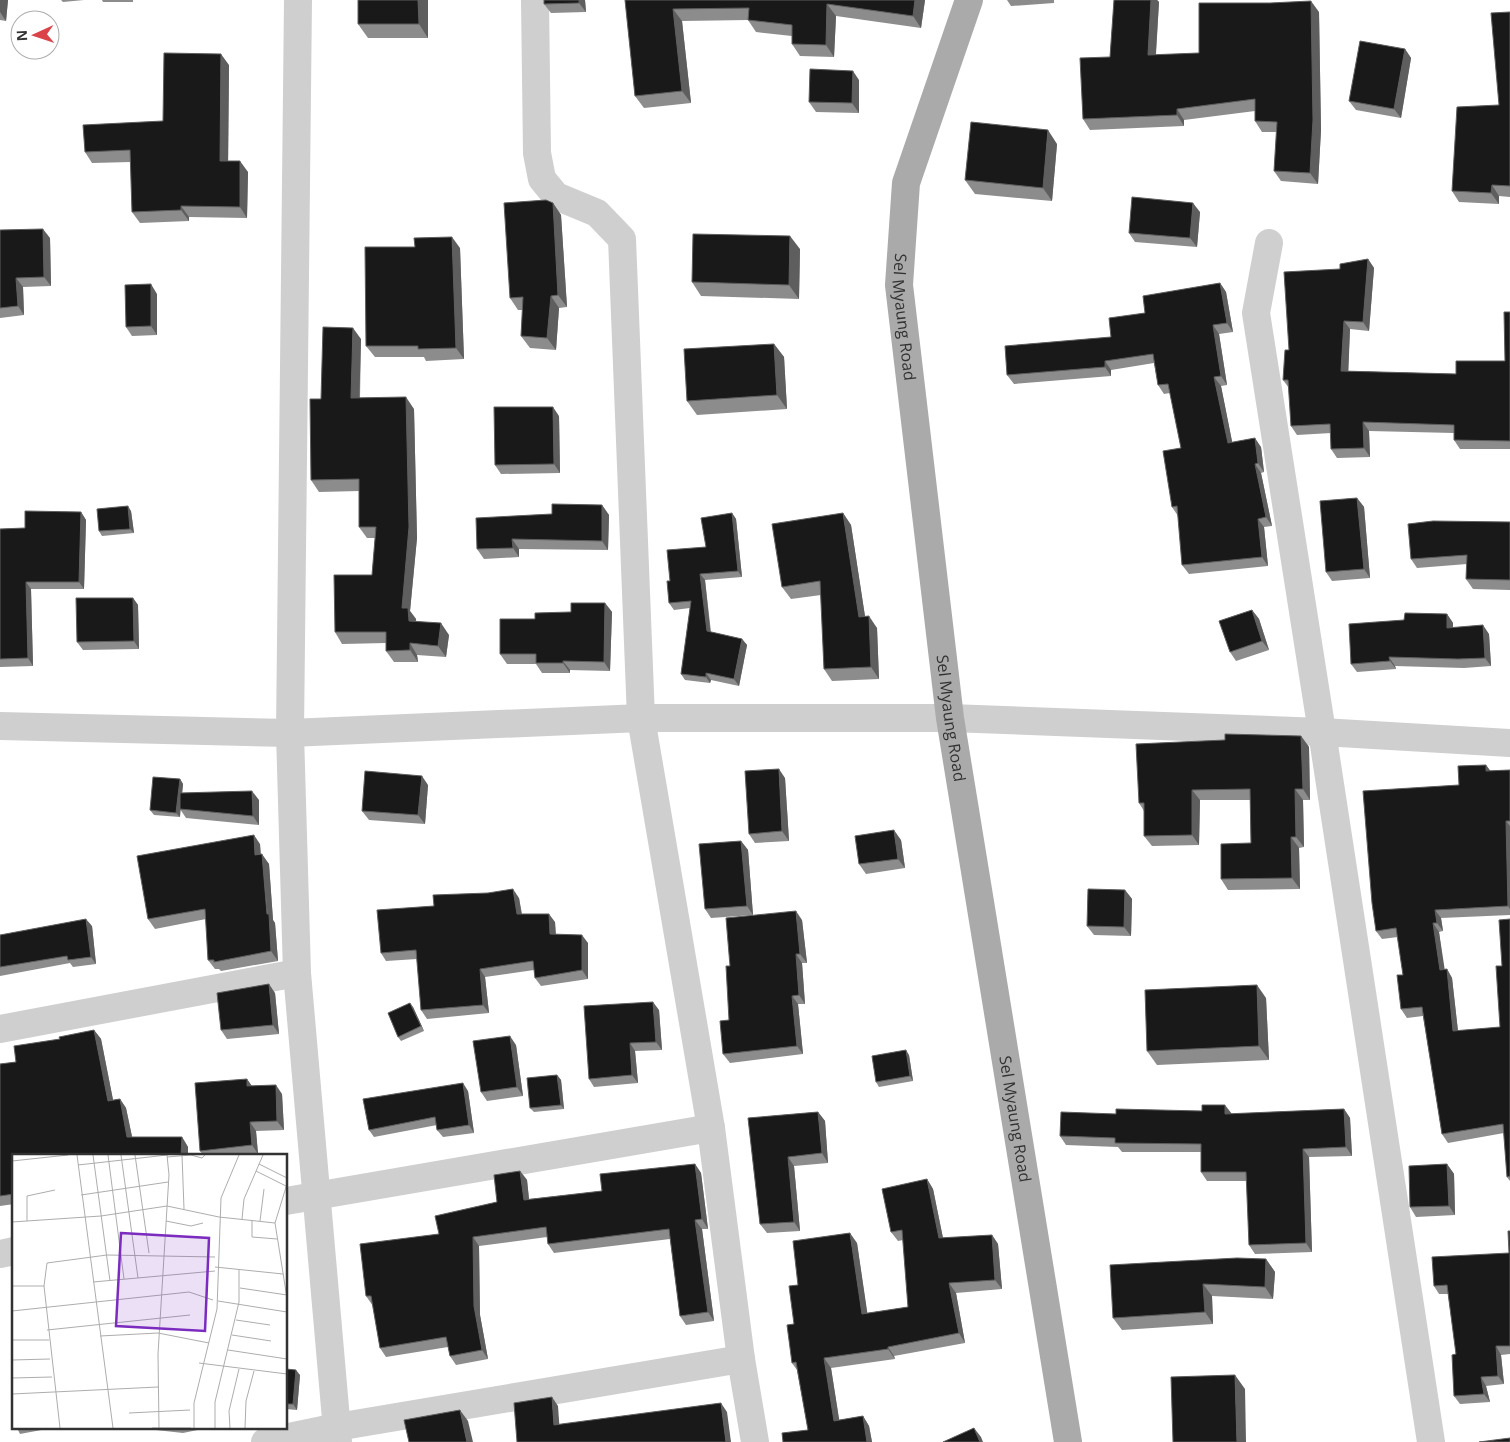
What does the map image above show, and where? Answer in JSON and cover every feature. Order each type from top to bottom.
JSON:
[{"type":"main road","name":"Sel Myaung Road","points":[[968,0],[906,183],[899,285],[950,718],[1068,1442]]},
{"type":"street","points":[[298,0],[290,733],[297,973],[338,1434]]},
{"type":"street","points":[[535,0],[537,153],[542,179],[556,196],[597,213],[622,239],[641,718],[711,1128],[741,1359],[755,1442]]},
{"type":"street","points":[[1269,243],[1256,313],[1431,1442]]},
{"type":"street","points":[[0,726],[290,733],[641,718],[950,718],[1322,732],[1510,743]]},
{"type":"street","points":[[0,1029],[297,973]]},
{"type":"street","points":[[288,1201],[711,1128]]},
{"type":"street","points":[[265,1442],[338,1434],[741,1359]]},
{"type":"building","points":[[358,0],[418,0],[419,24],[358,24]]},
{"type":"building","points":[[544,0],[579,0],[579,3],[544,4]]},
{"type":"building","points":[[625,0],[915,0],[913,16],[827,4],[826,45],[792,44],[792,25],[748,20],[749,8],[673,9],[682,91],[635,96]]},
{"type":"building","points":[[1114,0],[1151,0],[1148,55],[1199,53],[1199,3],[1311,1],[1313,120],[1310,173],[1274,171],[1277,122],[1255,121],[1255,99],[1177,109],[1177,115],[1083,119],[1080,58],[1110,57]]},
{"type":"building","points":[[1510,12],[1510,186],[1492,185],[1491,193],[1452,191],[1457,107],[1499,105],[1491,13]]},
{"type":"building","points":[[1360,41],[1405,49],[1394,109],[1349,101]]},
{"type":"building","points":[[164,53],[221,54],[220,161],[240,161],[240,207],[181,206],[181,210],[132,212],[130,150],[85,152],[83,125],[163,121]]},
{"type":"building","points":[[810,69],[853,71],[852,103],[809,102]]},
{"type":"building","points":[[971,122],[1048,130],[1043,188],[965,180]]},
{"type":"building","points":[[1132,197],[1193,203],[1190,238],[1129,233]]},
{"type":"building","points":[[546,200],[553,203],[558,295],[551,296],[547,338],[521,336],[523,297],[510,298],[504,203]]},
{"type":"building","points":[[43,229],[44,277],[16,278],[18,306],[0,308],[0,230]]},
{"type":"building","points":[[693,234],[790,236],[789,285],[692,282]]},
{"type":"building","points":[[452,237],[456,348],[418,349],[418,346],[366,346],[365,247],[415,247],[414,238]]},
{"type":"building","points":[[1368,259],[1363,322],[1344,321],[1341,371],[1456,374],[1456,361],[1505,361],[1504,312],[1510,312],[1510,441],[1454,440],[1454,425],[1363,422],[1364,448],[1331,449],[1330,424],[1291,426],[1288,380],[1283,380],[1285,350],[1289,350],[1284,272],[1340,269],[1340,264]]},
{"type":"building","points":[[1220,283],[1227,323],[1213,325],[1221,376],[1214,377],[1228,443],[1255,438],[1258,463],[1255,464],[1266,517],[1258,519],[1262,557],[1182,565],[1177,506],[1172,507],[1163,451],[1181,448],[1168,384],[1158,385],[1153,354],[1105,361],[1105,367],[1007,375],[1005,346],[1111,337],[1109,318],[1145,313],[1143,296]]},
{"type":"building","points":[[151,284],[151,326],[126,327],[125,285]]},
{"type":"building","points":[[323,327],[353,328],[351,398],[406,397],[409,527],[402,608],[408,608],[409,621],[441,623],[438,646],[410,643],[410,650],[386,651],[386,632],[335,632],[334,575],[372,575],[376,527],[359,527],[359,479],[311,480],[310,399],[321,399]]},
{"type":"building","points":[[774,344],[777,395],[687,401],[684,349]]},
{"type":"building","points":[[494,407],[553,407],[554,464],[495,465]]},
{"type":"building","points":[[1357,498],[1364,569],[1326,572],[1320,501]]},
{"type":"building","points":[[552,504],[602,505],[602,541],[512,539],[513,548],[477,549],[476,518],[552,514]]},
{"type":"building","points":[[128,506],[130,529],[99,531],[97,509]]},
{"type":"building","points":[[25,511],[81,512],[79,582],[26,582],[28,658],[0,659],[0,529],[25,528]]},
{"type":"building","points":[[732,513],[738,571],[700,574],[707,631],[742,639],[734,679],[706,673],[706,677],[681,674],[691,601],[669,603],[667,581],[670,581],[667,550],[706,547],[701,518]]},
{"type":"building","points":[[843,513],[859,617],[869,616],[871,667],[824,669],[820,581],[782,587],[772,524]]},
{"type":"building","points":[[1433,521],[1510,522],[1510,580],[1466,579],[1467,555],[1411,559],[1408,524]]},
{"type":"building","points":[[76,598],[133,598],[134,641],[77,642]]},
{"type":"building","points":[[571,603],[605,603],[604,662],[563,661],[563,663],[536,663],[536,654],[500,654],[500,619],[535,619],[535,613],[571,612]]},
{"type":"building","points":[[1252,610],[1262,641],[1230,652],[1219,621]]},
{"type":"building","points":[[1405,613],[1447,614],[1447,628],[1483,625],[1485,658],[1389,657],[1390,661],[1351,664],[1349,624],[1404,620]]},
{"type":"building","points":[[1225,734],[1301,736],[1303,789],[1295,789],[1296,837],[1291,837],[1292,878],[1221,879],[1221,844],[1251,843],[1250,789],[1192,790],[1192,835],[1144,836],[1144,803],[1139,803],[1136,744],[1225,740]]},
{"type":"building","points":[[1486,765],[1486,771],[1510,770],[1510,821],[1506,821],[1508,906],[1435,910],[1437,923],[1433,923],[1440,970],[1447,969],[1453,1031],[1500,1027],[1496,966],[1502,966],[1499,920],[1510,919],[1510,1176],[1507,1177],[1503,1124],[1442,1134],[1422,1007],[1401,1009],[1397,975],[1403,975],[1396,928],[1376,931],[1363,791],[1459,785],[1458,766]]},
{"type":"building","points":[[779,769],[782,831],[749,834],[745,771]]},
{"type":"building","points":[[365,771],[422,776],[418,815],[362,811]]},
{"type":"building","points":[[153,777],[180,779],[176,813],[150,810]]},
{"type":"building","points":[[252,791],[253,816],[180,809],[180,793]]},
{"type":"building","points":[[894,830],[898,859],[859,864],[855,836]]},
{"type":"building","points":[[254,835],[255,855],[262,854],[271,951],[214,962],[214,960],[208,960],[205,909],[148,919],[137,856]]},
{"type":"building","points":[[741,841],[747,906],[705,909],[699,844]]},
{"type":"building","points":[[513,889],[517,914],[549,914],[550,934],[582,935],[582,970],[535,978],[533,961],[480,969],[483,1005],[421,1010],[416,950],[381,953],[377,910],[434,906],[433,895],[488,893]]},
{"type":"building","points":[[1088,889],[1125,890],[1124,927],[1087,926]]},
{"type":"building","points":[[796,911],[800,954],[796,954],[799,995],[792,996],[797,1046],[723,1054],[720,1021],[729,1020],[726,966],[730,966],[726,918]]},
{"type":"building","points":[[86,919],[91,957],[68,960],[67,956],[0,967],[0,935]]},
{"type":"building","points":[[269,984],[273,1025],[221,1030],[217,993]]},
{"type":"building","points":[[1257,985],[1259,1046],[1147,1051],[1145,990]]},
{"type":"building","points":[[653,1002],[656,1042],[630,1043],[632,1075],[589,1079],[584,1006]]},
{"type":"building","points":[[410,1003],[421,1026],[398,1037],[388,1013]]},
{"type":"building","points":[[94,1030],[108,1101],[120,1099],[127,1137],[182,1137],[181,1154],[12,1154],[12,1194],[0,1196],[0,1064],[16,1062],[14,1046],[60,1039],[59,1037]]},
{"type":"building","points":[[510,1036],[517,1087],[481,1092],[473,1041]]},
{"type":"building","points":[[906,1050],[910,1076],[876,1082],[872,1056]]},
{"type":"building","points":[[557,1075],[561,1105],[530,1108],[527,1078]]},
{"type":"building","points":[[247,1079],[247,1086],[276,1085],[277,1121],[250,1122],[252,1145],[200,1151],[195,1083]]},
{"type":"building","points":[[463,1083],[469,1125],[437,1130],[435,1117],[369,1130],[363,1099]]},
{"type":"building","points":[[1202,1105],[1225,1105],[1225,1114],[1344,1109],[1346,1147],[1303,1149],[1306,1243],[1249,1245],[1246,1172],[1201,1172],[1201,1144],[1115,1143],[1115,1138],[1060,1136],[1061,1112],[1116,1114],[1116,1109],[1202,1111]]},
{"type":"building","points":[[818,1112],[822,1153],[788,1157],[794,1222],[760,1224],[748,1118]]},
{"type":"building","points":[[695,1164],[702,1219],[695,1220],[708,1312],[680,1316],[669,1229],[548,1244],[546,1227],[473,1237],[474,1306],[482,1350],[450,1356],[446,1337],[380,1348],[371,1296],[366,1296],[360,1244],[439,1234],[435,1216],[497,1202],[494,1175],[520,1171],[524,1200],[602,1191],[600,1174]]},
{"type":"building","points":[[1447,1164],[1449,1206],[1410,1207],[1409,1166]]},
{"type":"building","points":[[927,1179],[939,1238],[992,1235],[995,1280],[949,1283],[959,1333],[888,1347],[888,1349],[824,1358],[834,1421],[863,1416],[867,1442],[783,1442],[782,1433],[808,1430],[796,1362],[792,1363],[787,1325],[794,1324],[789,1286],[798,1285],[793,1241],[850,1233],[862,1314],[908,1307],[902,1230],[891,1232],[882,1189]]},
{"type":"building","points":[[1508,1231],[1510,1231],[1510,1346],[1496,1346],[1498,1376],[1481,1377],[1484,1394],[1454,1396],[1452,1355],[1456,1354],[1447,1285],[1434,1286],[1432,1257],[1509,1253]]},
{"type":"building","points":[[1237,1258],[1266,1259],[1265,1287],[1203,1284],[1205,1312],[1113,1318],[1110,1265]]},
{"type":"building","points":[[288,1369],[296,1370],[293,1404],[288,1404]]},
{"type":"building","points":[[1235,1375],[1237,1442],[1173,1442],[1171,1377]]},
{"type":"building","points":[[552,1397],[554,1425],[721,1403],[726,1442],[517,1442],[514,1403]]},
{"type":"building","points":[[460,1410],[467,1442],[409,1442],[404,1420]]},
{"type":"building","points":[[974,1428],[980,1442],[943,1442]]},
{"type":"building","points":[[1510,1438],[1510,1442],[1479,1442]]}]
